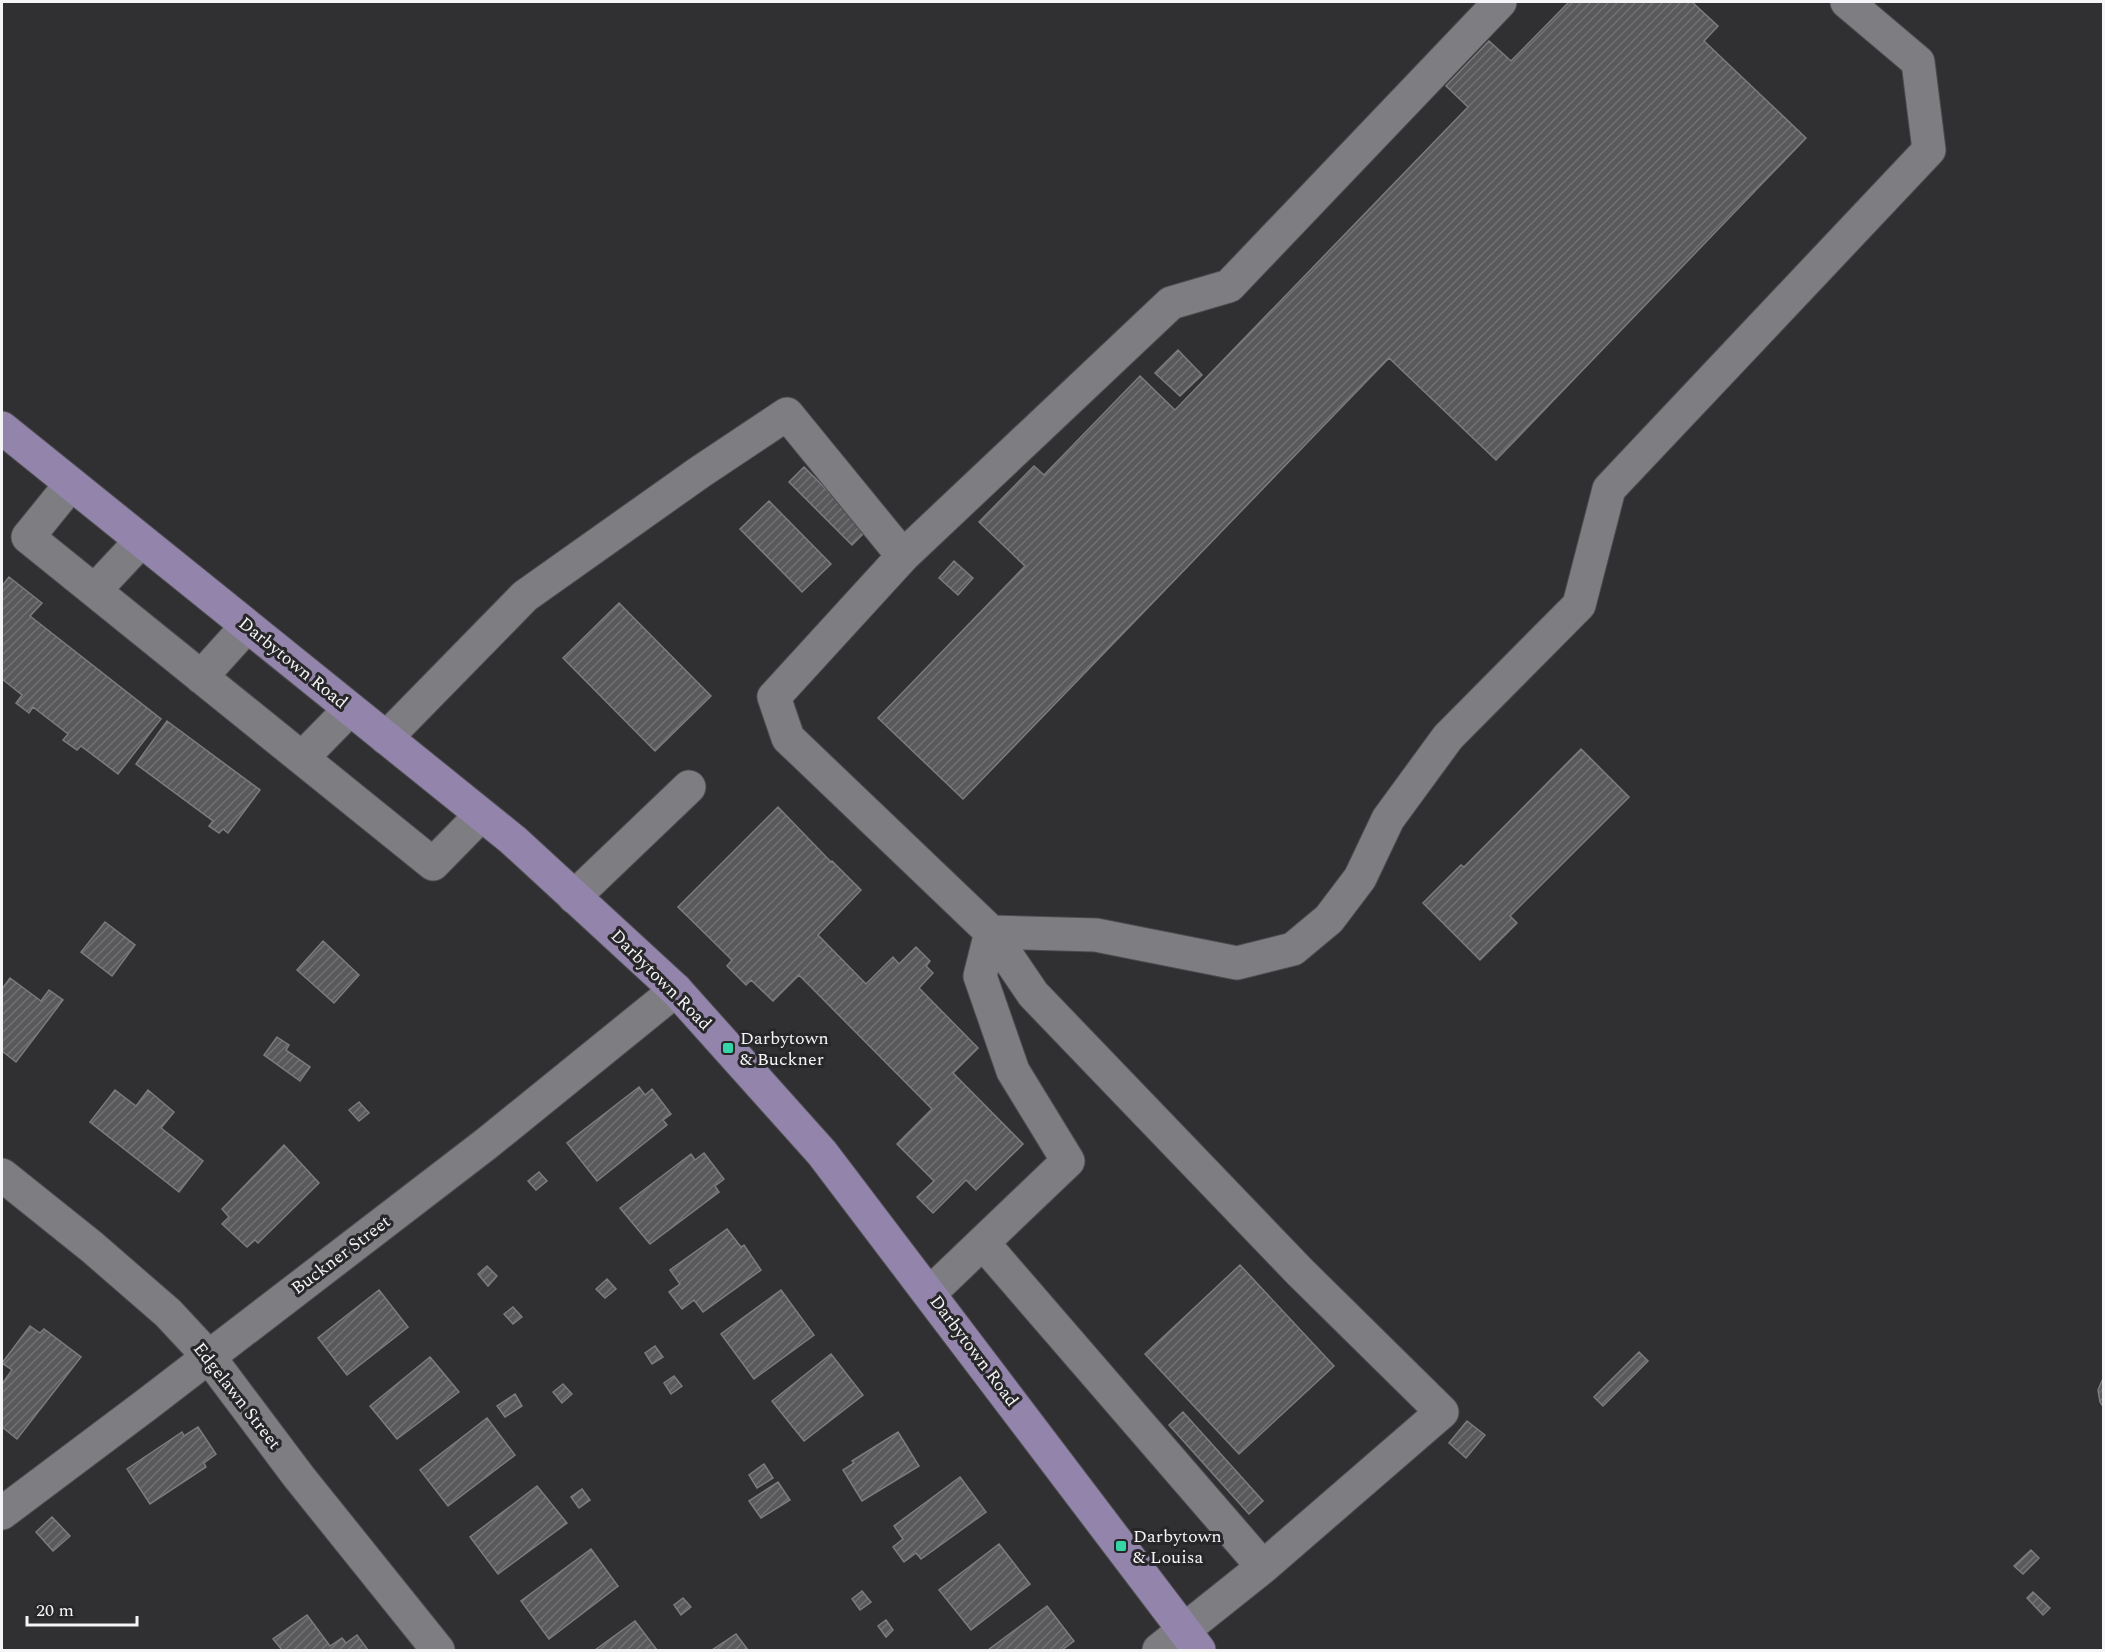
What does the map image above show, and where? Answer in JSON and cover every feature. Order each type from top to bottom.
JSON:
[{"type":"main road","name":"Darbytown Road","points":[[2,428],[513,840],[676,990],[822,1153],[1192,1640]]},
{"type":"street","points":[[1159,1650],[1192,1640],[1263,1568],[1442,1412],[1300,1272],[1033,994],[991,932],[788,738],[774,697],[903,556],[1172,303],[1229,286],[1500,2]]},
{"type":"street","points":[[991,932],[1096,935],[1237,963],[1293,949],[1329,919],[1360,878],[1388,819],[1448,737],[1579,605],[1609,489],[1929,150],[1918,62],[1847,2]]},
{"type":"street","points":[[386,738],[525,597],[700,472],[787,414],[903,556]]},
{"type":"street","points":[[71,484],[28,537],[433,864],[482,815]]},
{"type":"street","points":[[95,590],[141,541]]},
{"type":"street","points":[[201,677],[247,626]]},
{"type":"street","points":[[302,758],[350,709]]},
{"type":"street","points":[[574,897],[689,787]]},
{"type":"street","points":[[930,1293],[1068,1161],[1013,1071],[980,976],[991,932]]},
{"type":"street","name":"Buckner Street","points":[[2,1513],[486,1144],[676,990]]},
{"type":"street","name":"Edgelawn Street","points":[[2,1175],[92,1247],[168,1313],[209,1357],[299,1477],[438,1650]]},
{"type":"street","points":[[983,1243],[1263,1568]]},
{"type":"building","points":[[1569,2],[1692,2],[1718,26],[1704,41],[1806,138],[1496,460],[1389,358],[963,799],[878,718],[1025,566],[979,522],[1034,466],[1044,475],[1140,376],[1175,410],[1468,107],[1446,86],[1489,41],[1511,61]]},
{"type":"building","points":[[1178,350],[1202,375],[1180,396],[1155,373]]},
{"type":"building","points":[[804,467],[867,530],[852,545],[789,482]]},
{"type":"building","points":[[769,501],[831,564],[802,592],[740,529]]},
{"type":"building","points":[[954,561],[973,578],[958,595],[939,578]]},
{"type":"building","points":[[9,577],[42,603],[30,616],[161,719],[118,774],[81,746],[77,750],[63,740],[68,734],[33,707],[29,713],[16,703],[22,695],[2,679],[2,586]]},
{"type":"building","points":[[619,603],[711,696],[655,751],[563,658]]},
{"type":"building","points":[[167,721],[260,790],[228,833],[223,829],[219,833],[209,826],[213,821],[136,764]]},
{"type":"building","points":[[1581,749],[1629,797],[1510,916],[1517,923],[1480,960],[1423,903],[1461,865],[1464,867]]},
{"type":"building","points":[[778,807],[861,890],[818,935],[866,984],[893,957],[899,964],[916,947],[930,961],[926,966],[933,973],[919,988],[978,1048],[953,1073],[1023,1144],[976,1190],[966,1180],[933,1213],[917,1197],[934,1181],[897,1144],[932,1109],[799,975],[773,1001],[751,980],[746,985],[727,966],[732,960],[678,907]]},
{"type":"building","points":[[105,922],[135,945],[112,976],[81,952]]},
{"type":"building","points":[[323,941],[359,975],[334,1003],[297,970]]},
{"type":"building","points":[[10,978],[41,1001],[49,990],[63,1000],[16,1062],[2,1051],[2,989]]},
{"type":"building","points":[[277,1037],[289,1045],[286,1050],[310,1067],[300,1081],[264,1055]]},
{"type":"building","points":[[639,1087],[645,1095],[652,1089],[671,1114],[663,1120],[667,1125],[597,1181],[567,1143]]},
{"type":"building","points":[[115,1090],[136,1106],[148,1090],[174,1112],[161,1128],[203,1161],[179,1192],[90,1122]]},
{"type":"building","points":[[359,1102],[369,1113],[359,1121],[349,1110]]},
{"type":"building","points":[[284,1145],[319,1183],[258,1243],[255,1240],[247,1247],[222,1224],[229,1217],[222,1209]]},
{"type":"building","points":[[704,1153],[724,1179],[715,1186],[719,1192],[650,1244],[620,1208],[691,1154],[695,1160]]},
{"type":"building","points":[[539,1172],[547,1181],[536,1190],[528,1181]]},
{"type":"building","points":[[727,1229],[741,1247],[744,1245],[761,1270],[703,1312],[694,1300],[682,1309],[669,1292],[680,1284],[670,1270]]},
{"type":"building","points":[[1240,1265],[1334,1366],[1239,1454],[1145,1354]]},
{"type":"building","points":[[487,1266],[497,1276],[488,1286],[478,1274]]},
{"type":"building","points":[[607,1279],[616,1289],[605,1298],[596,1289]]},
{"type":"building","points":[[379,1290],[408,1327],[347,1375],[318,1338]]},
{"type":"building","points":[[781,1290],[814,1335],[754,1379],[721,1334]]},
{"type":"building","points":[[513,1307],[522,1317],[513,1324],[504,1314]]},
{"type":"building","points":[[30,1326],[40,1333],[44,1329],[81,1357],[17,1439],[2,1427],[2,1384],[12,1370],[2,1363]]},
{"type":"building","points":[[655,1346],[663,1357],[652,1364],[645,1353]]},
{"type":"building","points":[[1639,1352],[1648,1361],[1603,1406],[1594,1397]]},
{"type":"building","points":[[831,1354],[863,1395],[804,1441],[772,1401]]},
{"type":"building","points":[[430,1357],[459,1392],[397,1439],[370,1406]]},
{"type":"building","points":[[674,1376],[682,1386],[671,1394],[664,1383]]},
{"type":"building","points":[[2104,1376],[2104,1408],[2100,1402],[2098,1390]]},
{"type":"building","points":[[563,1384],[572,1394],[562,1403],[553,1392]]},
{"type":"building","points":[[515,1394],[522,1406],[505,1417],[497,1406]]},
{"type":"building","points":[[1183,1412],[1263,1501],[1249,1514],[1169,1425]]},
{"type":"building","points":[[487,1418],[515,1455],[448,1506],[420,1470]]},
{"type":"building","points":[[1467,1421],[1485,1435],[1466,1458],[1449,1443]]},
{"type":"building","points":[[198,1427],[216,1454],[204,1463],[206,1467],[150,1504],[127,1469],[182,1432],[184,1436]]},
{"type":"building","points":[[898,1432],[919,1466],[862,1501],[843,1470],[854,1463],[852,1461]]},
{"type":"building","points":[[764,1464],[773,1478],[757,1488],[749,1475]]},
{"type":"building","points":[[960,1477],[986,1512],[921,1559],[916,1553],[904,1562],[893,1547],[903,1539],[894,1526]]},
{"type":"building","points":[[778,1482],[790,1500],[761,1518],[749,1501]]},
{"type":"building","points":[[537,1486],[567,1523],[498,1574],[470,1537]]},
{"type":"building","points":[[582,1489],[590,1500],[579,1508],[571,1497]]},
{"type":"building","points":[[52,1517],[70,1536],[53,1551],[36,1532]]},
{"type":"building","points":[[999,1544],[1030,1584],[971,1630],[939,1590]]},
{"type":"building","points":[[591,1549],[618,1586],[549,1639],[521,1601]]},
{"type":"building","points":[[2031,1550],[2039,1558],[2023,1574],[2014,1566]]},
{"type":"building","points":[[862,1591],[871,1602],[860,1610],[852,1599]]},
{"type":"building","points":[[2033,1592],[2050,1608],[2043,1615],[2027,1598]]},
{"type":"building","points":[[683,1598],[691,1607],[681,1615],[674,1605]]},
{"type":"building","points":[[1047,1606],[1074,1641],[1062,1650],[988,1650]]},
{"type":"building","points":[[307,1615],[330,1646],[342,1638],[346,1643],[357,1635],[368,1650],[282,1650],[273,1639]]},
{"type":"building","points":[[886,1620],[893,1630],[886,1637],[878,1626]]},
{"type":"building","points":[[635,1621],[657,1650],[595,1650]]},
{"type":"building","points":[[736,1634],[748,1650],[712,1650]]},
{"type":"place","name":"Darbytown & Buckner","points":[[728,1048]]},
{"type":"place","name":"Darbytown & Louisa","points":[[1121,1546]]}]
